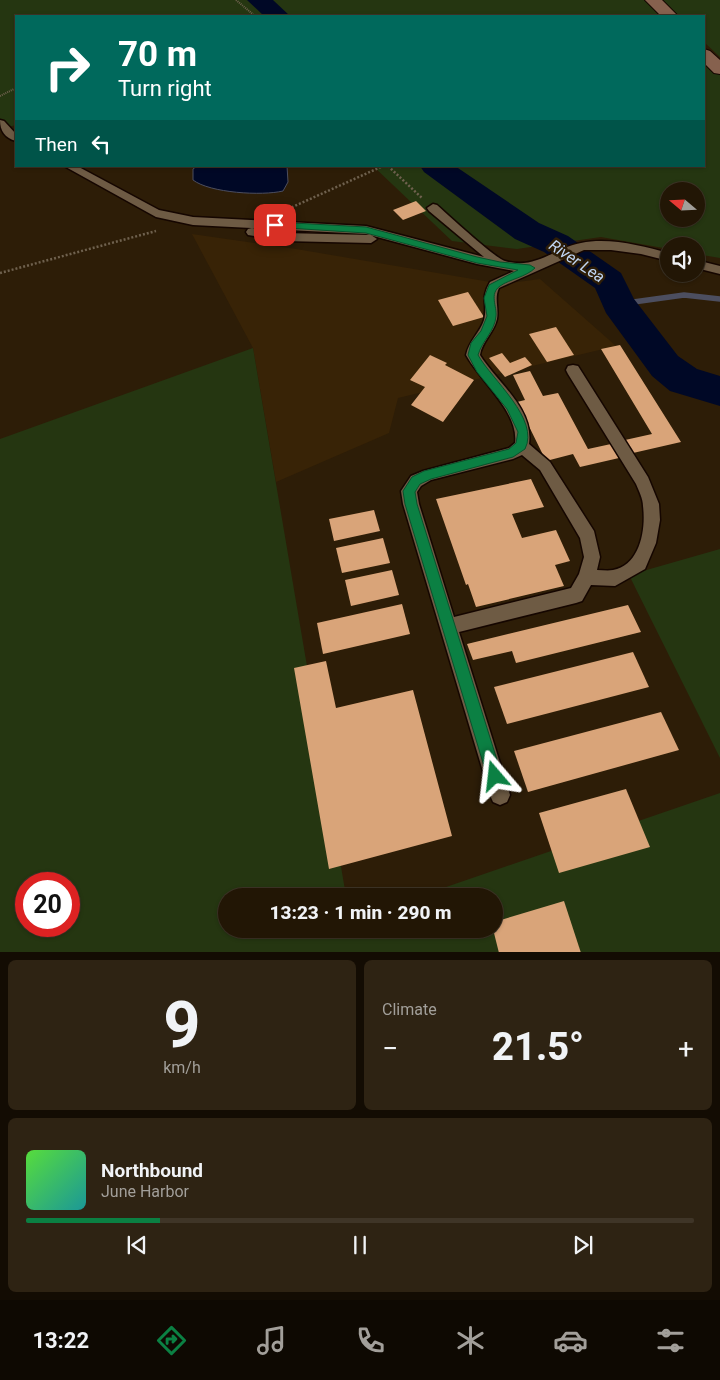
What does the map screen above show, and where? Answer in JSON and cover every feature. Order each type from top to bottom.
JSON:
[{"type":"main road","points":[[653,0],[669,15]]},
{"type":"main road","points":[[705,55],[720,69]]},
{"type":"lane","points":[[0,123],[9,134],[15,137]]},
{"type":"lane","points":[[71,167],[156,213],[193,221],[366,230],[500,265],[530,268]]},
{"type":"lane","points":[[433,208],[500,265]]},
{"type":"lane","points":[[217,222],[283,237],[365,240],[389,236]]},
{"type":"lane","points":[[500,795],[411,504],[409,491],[416,481],[428,475],[513,453],[522,446],[524,432],[511,407],[481,369],[473,355],[476,343],[485,333],[492,316],[488,298],[494,285],[549,259],[583,246],[626,248],[660,255]]},
{"type":"lane","points":[[705,266],[720,270]]},
{"type":"lane","points":[[573,370],[643,482],[651,504],[652,520],[648,543],[639,564],[615,578],[587,577]]},
{"type":"lane","points":[[449,626],[576,595],[587,577],[592,557],[588,536],[545,466],[522,446]]},
{"type":"path","points":[[236,0],[255,15]]},
{"type":"path","points":[[0,96],[15,88]]},
{"type":"path","points":[[255,223],[381,167]]},
{"type":"path","points":[[389,167],[433,208]]},
{"type":"path","points":[[0,273],[193,221]]},
{"type":"shaded area","points":[[192,234],[296,249],[502,284],[540,279],[616,346],[398,398],[389,433],[276,482],[253,348]]},
{"type":"green space","points":[[0,0],[646,0],[663,15],[15,15],[15,125],[0,129]]},
{"type":"green space","points":[[659,0],[720,0],[720,57],[705,43],[705,15],[675,15]]},
{"type":"green space","points":[[705,60],[720,75],[720,258],[705,256],[705,237],[660,237],[660,247],[601,237],[517,249],[452,241],[374,167],[705,167]]},
{"type":"green space","points":[[253,348],[345,888],[218,888],[218,938],[503,938],[503,888],[443,888],[720,793],[720,952],[0,952],[0,439]]},
{"type":"green space","points":[[720,549],[720,758],[629,575]]},
{"type":"water","points":[[196,167],[287,167],[288,182],[283,191],[250,193],[223,191],[193,180],[193,169]]},
{"type":"building","points":[[416,201],[426,211],[403,220],[393,210]]},
{"type":"building","points":[[292,230],[326,231],[326,236],[291,235]]},
{"type":"building","points":[[468,292],[484,317],[453,326],[438,300]]},
{"type":"building","points":[[556,327],[574,355],[547,362],[529,334]]},
{"type":"building","points":[[620,345],[681,442],[633,453],[625,440],[652,434],[601,349]]},
{"type":"building","points":[[502,353],[510,363],[525,357],[532,365],[505,377],[489,358]]},
{"type":"building","points":[[430,355],[474,380],[443,422],[411,405],[425,387],[410,380]]},
{"type":"building","points":[[530,371],[543,396],[558,393],[588,449],[611,444],[619,458],[580,467],[573,454],[546,461],[517,402],[525,400],[513,375]]},
{"type":"building","points":[[531,479],[544,507],[512,514],[522,538],[556,530],[570,561],[555,565],[564,586],[476,607],[468,584],[466,585],[436,499]]},
{"type":"building","points":[[374,510],[380,531],[334,541],[329,519]]},
{"type":"building","points":[[383,538],[390,563],[342,573],[336,548]]},
{"type":"building","points":[[392,570],[399,595],[351,606],[345,580]]},
{"type":"building","points":[[402,604],[410,634],[323,654],[317,623]]},
{"type":"building","points":[[628,605],[641,632],[516,663],[512,651],[473,660],[467,644]]},
{"type":"building","points":[[633,652],[649,687],[507,724],[494,687]]},
{"type":"building","points":[[326,661],[336,708],[413,690],[452,836],[329,869],[294,668]]},
{"type":"building","points":[[661,712],[679,750],[528,792],[514,751]]},
{"type":"building","points":[[626,789],[650,847],[559,873],[539,813]]},
{"type":"building","points":[[564,901],[581,952],[499,952],[495,938],[503,938],[503,919]]},
{"type":"waterway","name":"River Lea","points":[[259,0],[277,15]]},
{"type":"waterway","name":"River Lea","points":[[436,167],[527,231],[556,244],[609,281],[619,304],[665,366],[684,380],[720,391]]},
{"type":"waterway","points":[[619,304],[684,295],[720,299]]},
{"type":"route","points":[[275,225],[366,230],[477,260],[500,265],[530,268],[494,285],[490,291],[488,298],[492,316],[485,333],[476,343],[473,355],[481,369],[511,407],[524,432],[522,446],[513,453],[428,475],[416,481],[409,491],[411,504],[495,776]]}]
